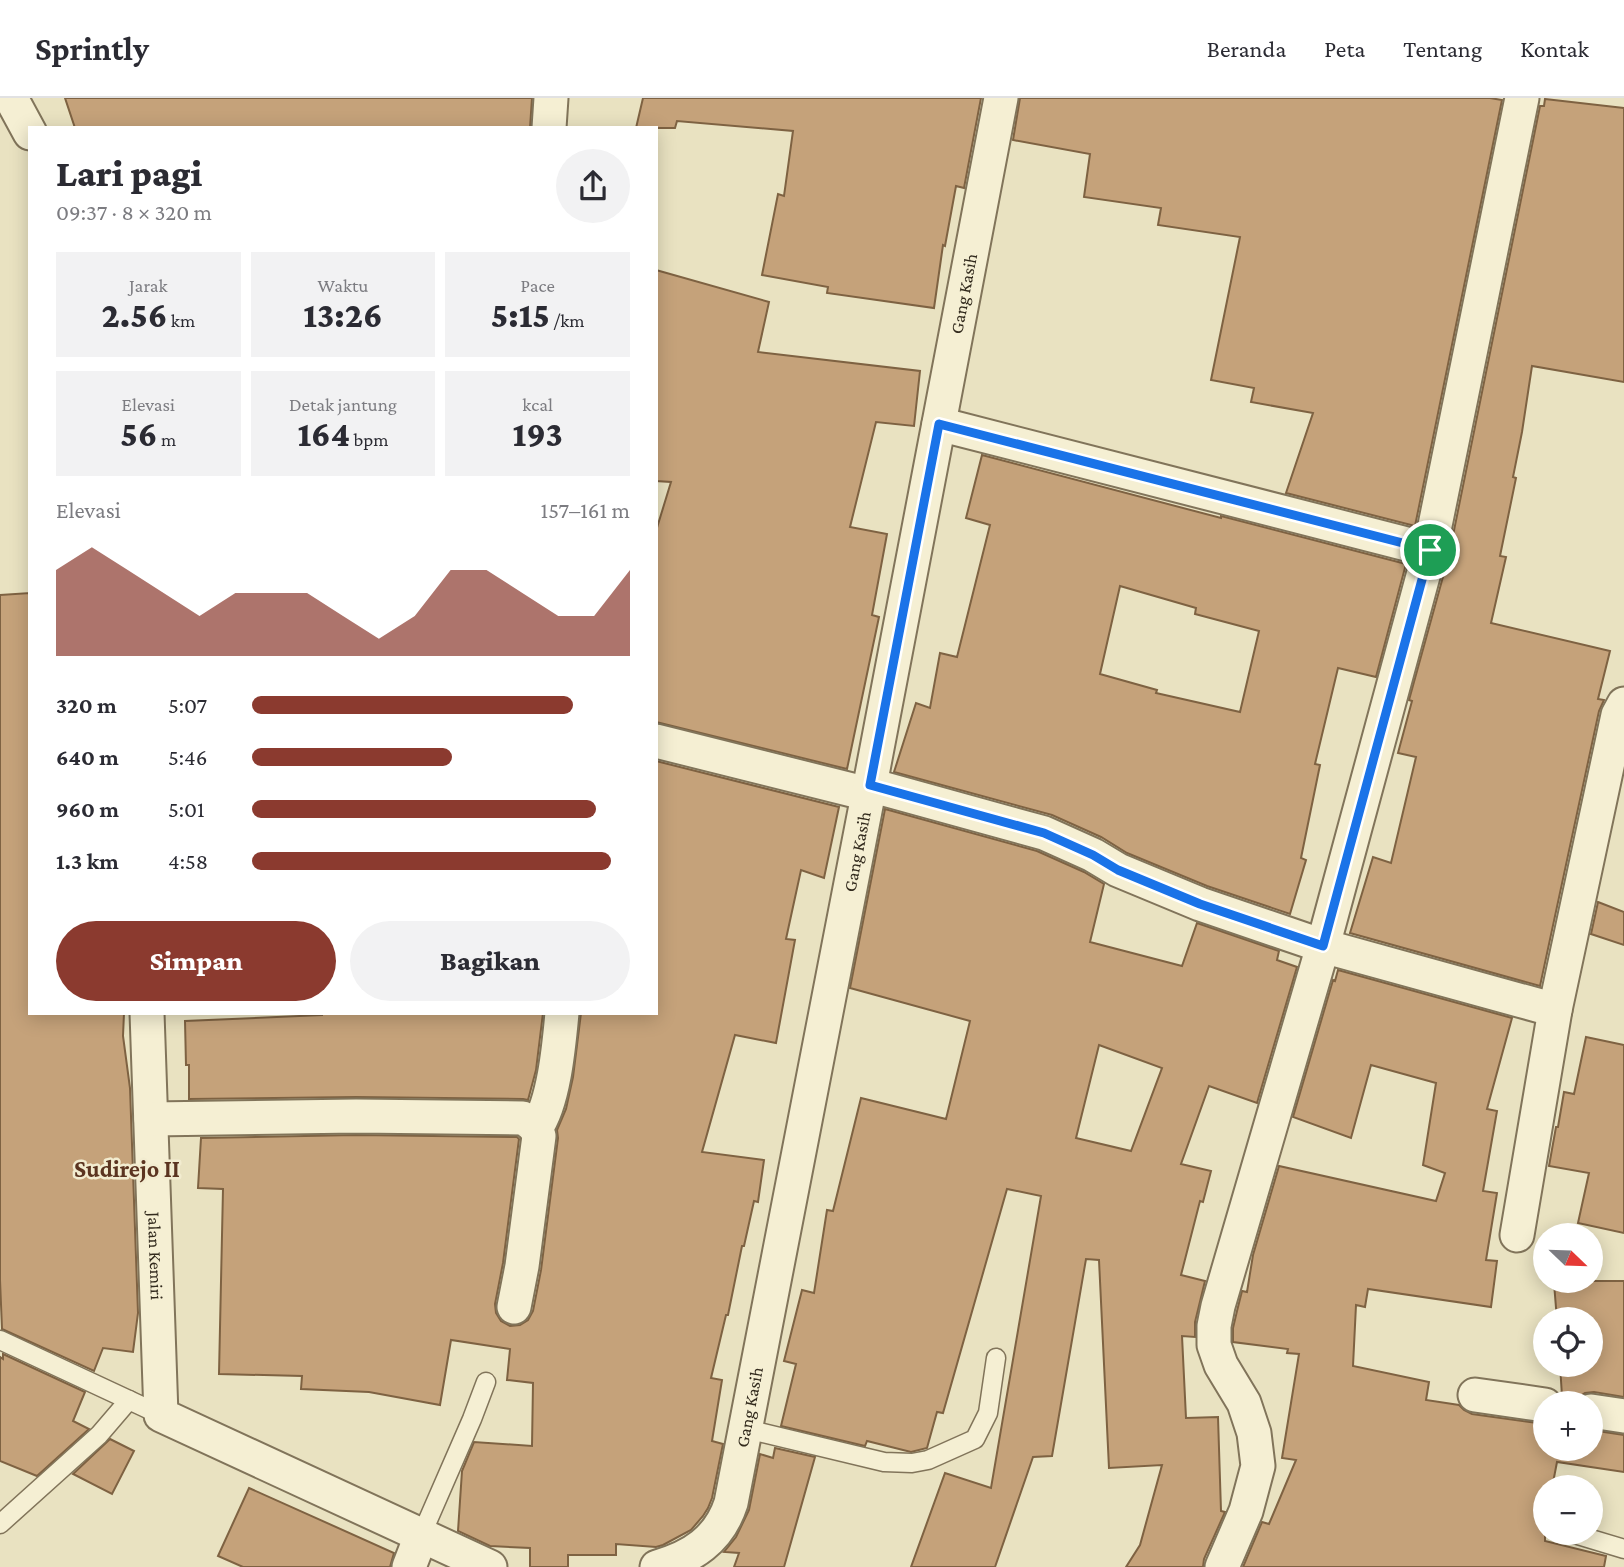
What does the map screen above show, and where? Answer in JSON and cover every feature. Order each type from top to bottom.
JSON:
[{"type":"street","points":[[11,98],[28,129]]},
{"type":"street","points":[[549,126],[551,98]]},
{"type":"street","name":"Gang Kasih","points":[[657,1567],[678,1561],[699,1549],[727,1516],[731,1503],[1001,98]]},
{"type":"street","points":[[1222,1567],[1246,1511],[1258,1466],[1254,1433],[1244,1403],[1221,1365],[1214,1345],[1214,1326],[1323,946],[1430,550],[1522,98]]},
{"type":"street","points":[[939,424],[1430,550]]},
{"type":"street","points":[[1517,1235],[1555,1010],[1618,715],[1624,704]]},
{"type":"street","points":[[658,741],[1044,833],[1093,855],[1118,870],[1200,904],[1323,946],[1555,1010]]},
{"type":"street","name":"Jalan Kemiri","points":[[147,1015],[161,1415]]},
{"type":"street","points":[[536,1128],[543,1119],[548,1104],[562,1015]]},
{"type":"street","points":[[151,1119],[356,1116],[523,1118],[536,1128],[539,1136],[514,1307]]},
{"type":"street","points":[[1475,1395],[1533,1403]]},
{"type":"street","points":[[1603,1413],[1624,1416]]},
{"type":"street","points":[[161,1415],[490,1567]]},
{"type":"street","points":[[409,1567],[421,1536]]},
{"type":"lane","points":[[0,1340],[161,1415]]},
{"type":"lane","points":[[746,1429],[884,1462],[912,1463],[928,1460],[975,1438],[988,1413],[996,1358]]},
{"type":"lane","points":[[421,1536],[486,1382]]},
{"type":"lane","points":[[0,1524],[99,1435],[129,1400]]},
{"type":"lane","points":[[1603,1543],[1624,1549]]},
{"type":"building","points":[[65,98],[532,98],[530,126],[74,126]]},
{"type":"building","points":[[643,98],[981,98],[964,188],[956,186],[945,246],[943,245],[934,308],[827,293],[828,287],[762,275],[778,194],[784,196],[793,131],[677,121],[675,128],[636,126]]},
{"type":"building","points":[[1020,98],[1502,100],[1415,526],[1286,493],[1313,413],[1251,402],[1254,388],[1211,380],[1240,237],[1158,225],[1161,208],[1084,197],[1090,154],[1013,140]]},
{"type":"building","points":[[1545,99],[1624,108],[1624,382],[1532,366],[1513,477],[1516,478],[1500,556],[1506,557],[1491,623],[1610,651],[1598,699],[1604,700],[1599,711],[1540,986],[1350,933],[1373,857],[1391,863],[1416,757],[1398,753],[1412,701],[1409,700],[1449,555],[1540,106],[1544,106]]},
{"type":"building","points":[[658,271],[769,302],[758,352],[920,371],[914,426],[876,422],[850,527],[887,534],[872,615],[879,617],[847,769],[658,722],[658,524],[671,482],[658,481]]},
{"type":"building","points":[[982,455],[1406,564],[1376,677],[1338,668],[1315,764],[1320,765],[1301,858],[1306,860],[1290,914],[1207,886],[1127,853],[1101,837],[1052,815],[894,772],[916,703],[930,708],[940,653],[957,657],[990,525],[966,518]],"holes":[[[1120,586],[1196,608],[1195,614],[1259,631],[1240,712],[1156,693],[1157,690],[1100,674]]]},
{"type":"building","points":[[28,593],[28,1015],[124,1015],[123,1036],[130,1088],[138,1313],[133,1352],[103,1348],[94,1371],[2,1329],[0,595]]},
{"type":"building","points":[[658,762],[839,807],[824,878],[801,870],[786,939],[795,940],[776,1043],[735,1035],[702,1152],[764,1160],[758,1202],[754,1201],[711,1378],[722,1380],[712,1441],[723,1444],[708,1508],[691,1530],[663,1545],[656,1547],[616,1544],[616,1555],[568,1555],[568,1567],[530,1567],[530,1548],[490,1546],[458,1531],[462,1471],[474,1442],[532,1446],[533,1383],[507,1380],[510,1349],[451,1340],[440,1405],[369,1392],[301,1389],[302,1376],[219,1374],[223,1189],[198,1188],[201,1138],[356,1135],[517,1137],[519,1139],[503,1263],[495,1304],[501,1321],[510,1326],[520,1325],[528,1320],[533,1311],[541,1270],[557,1130],[566,1109],[581,1015],[658,1015]]},
{"type":"building","points":[[885,809],[1037,851],[1104,884],[1090,942],[1182,966],[1197,923],[1279,951],[1277,960],[1297,967],[1257,1103],[1209,1086],[1181,1164],[1211,1171],[1203,1202],[1200,1201],[1181,1275],[1205,1281],[1195,1322],[1195,1337],[1182,1336],[1186,1418],[1218,1417],[1221,1511],[1225,1512],[1203,1567],[1126,1567],[1140,1545],[1162,1465],[1109,1468],[1099,1260],[1086,1259],[1052,1456],[1033,1457],[995,1567],[911,1567],[945,1473],[991,1488],[1041,1196],[1007,1189],[943,1413],[937,1412],[927,1448],[911,1452],[867,1441],[865,1446],[781,1426],[796,1364],[784,1361],[802,1290],[814,1293],[827,1210],[833,1211],[861,1098],[946,1119],[970,1021],[850,988]],"holes":[[[1099,1045],[1162,1068],[1131,1151],[1076,1138]]]},
{"type":"building","points":[[1598,902],[1624,912],[1624,945],[1591,934]]},
{"type":"building","points":[[1338,970],[1512,1018],[1487,1109],[1497,1111],[1483,1191],[1497,1193],[1486,1260],[1497,1261],[1491,1307],[1368,1289],[1365,1307],[1356,1305],[1353,1366],[1429,1382],[1426,1400],[1459,1405],[1472,1414],[1533,1422],[1533,1461],[1603,1461],[1603,1432],[1624,1435],[1624,1472],[1557,1462],[1554,1475],[1533,1475],[1533,1545],[1561,1545],[1606,1556],[1604,1567],[1243,1567],[1262,1522],[1269,1524],[1296,1460],[1282,1458],[1299,1354],[1287,1353],[1288,1349],[1233,1342],[1233,1328],[1242,1291],[1247,1292],[1253,1255],[1279,1166],[1436,1201],[1445,1173],[1423,1165],[1436,1083],[1371,1065],[1351,1138],[1293,1117],[1333,980],[1335,981]]},
{"type":"building","points":[[322,1015],[543,1015],[536,1070],[528,1100],[356,1097],[189,1099],[185,1021]]},
{"type":"building","points":[[1586,1037],[1624,1045],[1624,1233],[1603,1228],[1603,1223],[1578,1223],[1589,1173],[1549,1166],[1564,1092],[1574,1094]]},
{"type":"building","points":[[1603,1281],[1624,1281],[1624,1397],[1603,1394],[1603,1391],[1562,1391],[1561,1377],[1603,1377],[1603,1307],[1556,1307],[1555,1293],[1603,1293]]},
{"type":"building","points":[[3,1354],[85,1392],[73,1421],[89,1429],[37,1476],[0,1461],[0,1357],[3,1359]]},
{"type":"building","points":[[110,1439],[134,1451],[112,1494],[73,1474]]},
{"type":"building","points":[[775,1448],[815,1457],[784,1567],[734,1567],[739,1553],[724,1552],[736,1537],[749,1510],[760,1454],[773,1458]]},
{"type":"building","points":[[249,1488],[394,1553],[390,1567],[243,1567],[218,1556]]},
{"type":"district","name":"Sudirejo II","points":[[127,1169]]},
{"type":"route","points":[[939,424],[1430,550],[1323,946],[1200,904],[1118,870],[1068,842],[1044,833],[870,785],[939,424]]}]
